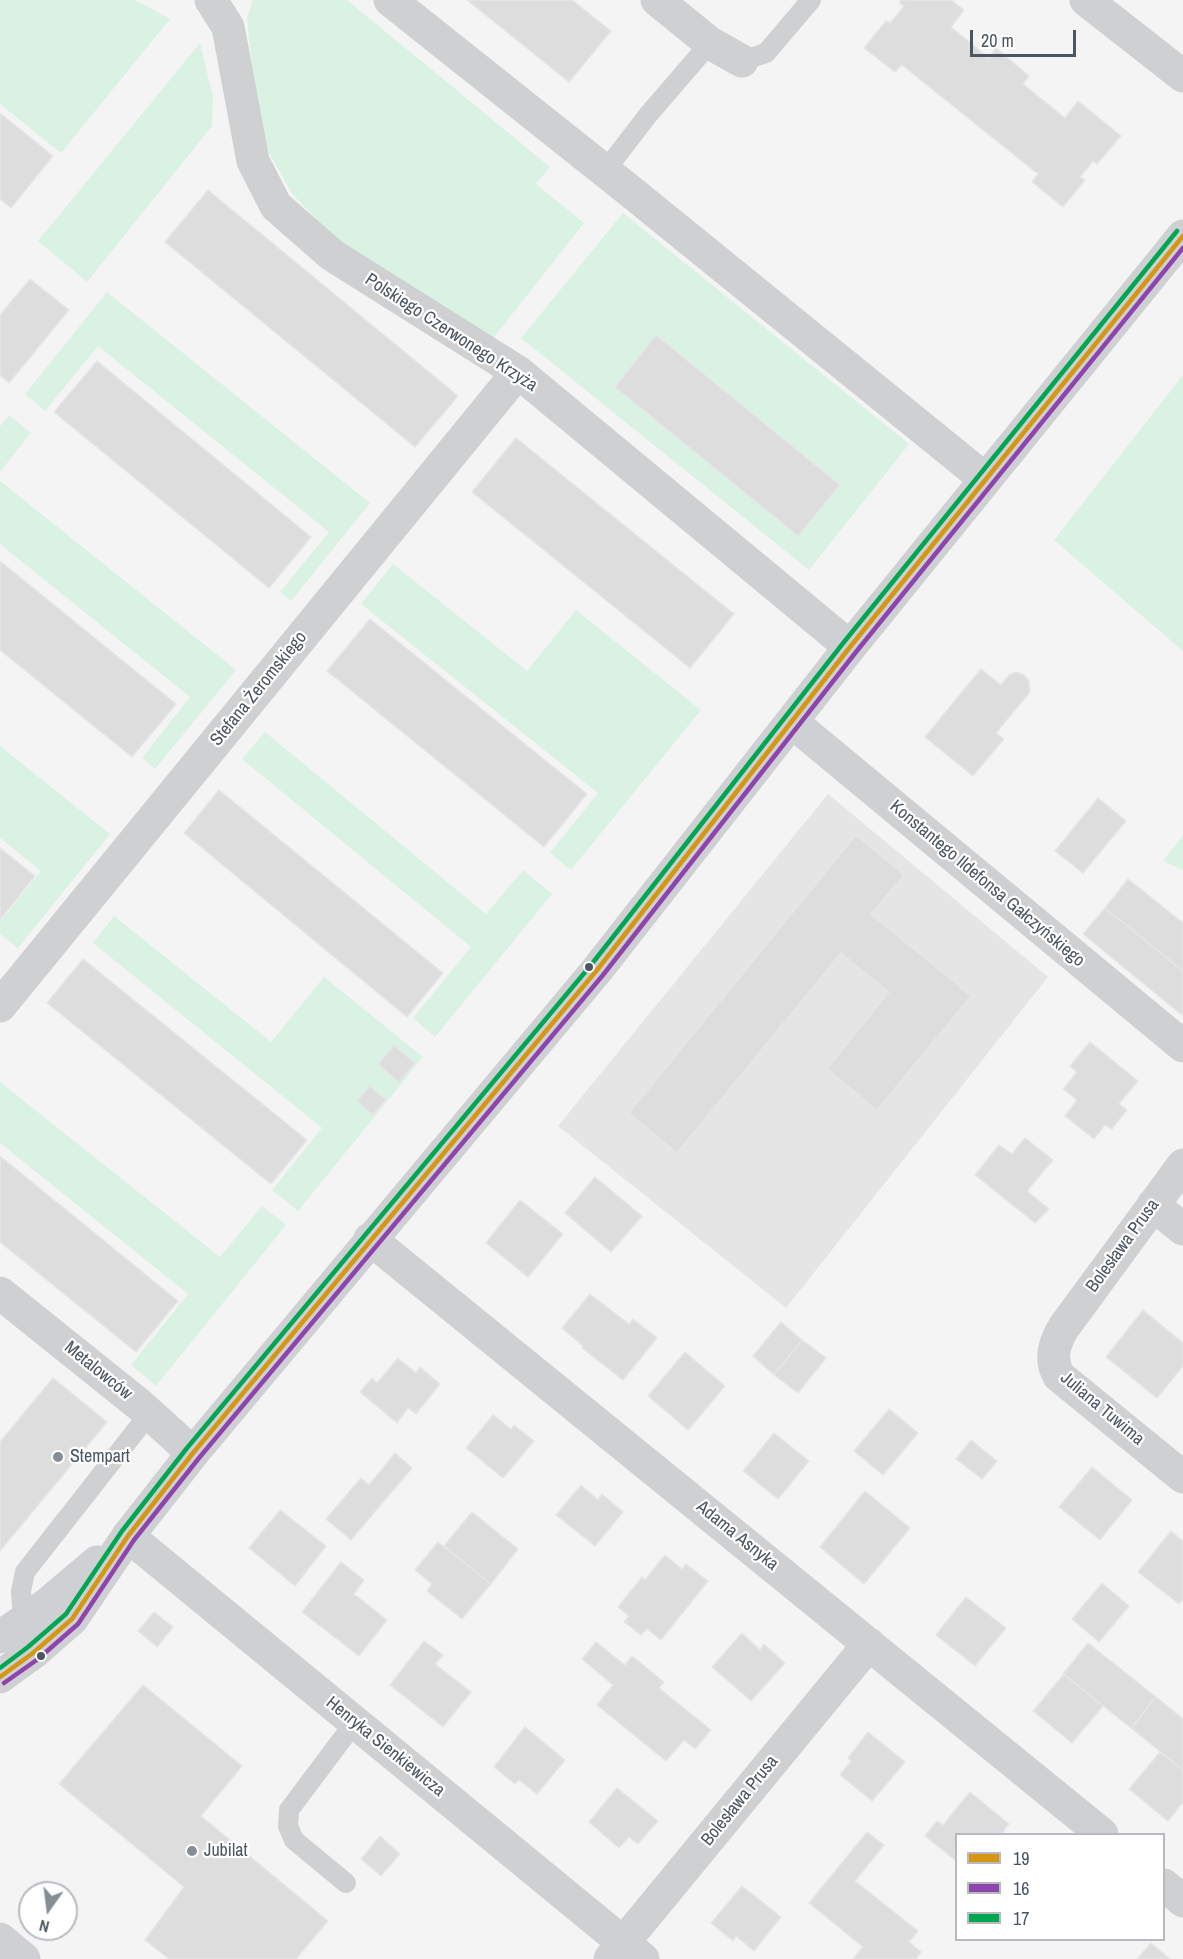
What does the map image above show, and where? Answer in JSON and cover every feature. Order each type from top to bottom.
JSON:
[{"type":"street","name":"Polskiego Czerwonego Krzyża","points":[[212,0],[228,27],[253,161],[276,206],[332,255],[518,372],[850,646]]},
{"type":"street","points":[[390,0],[985,479]]},
{"type":"street","points":[[657,0],[710,43],[742,61]]},
{"type":"street","points":[[1086,0],[1183,76]]},
{"type":"street","points":[[0,1677],[33,1653],[72,1619],[128,1536],[193,1453],[597,970],[850,646],[1183,236]]},
{"type":"street","name":"Stefana Żeromskiego","points":[[0,1006],[518,372]]},
{"type":"street","name":"Konstantego Ildefonsa Gałczyńskiego","points":[[792,722],[1183,1046]]},
{"type":"street","name":"Bolesława Prusa","points":[[1064,1327],[1183,1165]]},
{"type":"street","points":[[1154,1205],[1183,1229]]},
{"type":"street","name":"Adama Asnyka","points":[[370,1239],[1101,1833]]},
{"type":"street","name":"Metalowców","points":[[0,1293],[149,1414],[193,1453]]},
{"type":"street","name":"Juliana Tuwima","points":[[1064,1327],[1057,1340],[1053,1359],[1059,1376],[1183,1478]]},
{"type":"street","points":[[12,1629],[46,1605],[128,1536]]},
{"type":"street","name":"Henryka Sienkiewicza","points":[[128,1536],[354,1722],[626,1954]]},
{"type":"street","name":"Bolesława Prusa","points":[[626,1954],[869,1644]]},
{"type":"street","points":[[1165,1886],[1183,1901]]},
{"type":"street","points":[[0,1939],[24,1959]]},
{"type":"lane","points":[[742,61],[766,53],[811,0]]},
{"type":"lane","points":[[605,171],[710,43]]},
{"type":"lane","points":[[12,1629],[26,1572],[149,1414]]},
{"type":"lane","points":[[346,1883],[294,1840],[288,1826],[288,1818],[289,1810],[298,1795],[354,1722]]},
{"type":"shaded area","points":[[828,794],[1048,977],[786,1308],[558,1126]]},
{"type":"green space","points":[[0,0],[135,0],[170,19],[61,153],[0,104]]},
{"type":"green space","points":[[253,0],[347,0],[550,167],[536,184],[584,223],[491,341],[334,237],[293,195],[262,140],[254,92],[247,18]]},
{"type":"green space","points":[[200,43],[213,97],[212,126],[87,282],[38,241]]},
{"type":"green space","points":[[623,213],[909,444],[809,570],[521,338]]},
{"type":"green space","points":[[107,292],[370,503],[291,601],[280,592],[329,532],[98,346],[45,411],[25,394]]},
{"type":"green space","points":[[1183,375],[1183,651],[1054,540]]},
{"type":"green space","points":[[9,415],[31,433],[0,472],[0,426]]},
{"type":"green space","points":[[0,481],[236,670],[155,769],[142,758],[190,697],[0,544]]},
{"type":"green space","points":[[393,564],[527,671],[576,610],[701,710],[571,870],[550,853],[598,793],[361,604]]},
{"type":"green space","points":[[265,732],[486,914],[523,870],[552,894],[435,1037],[413,1018],[471,947],[242,759]]},
{"type":"green space","points":[[0,746],[110,834],[18,948],[0,934],[0,922],[41,871],[0,838]]},
{"type":"green space","points":[[1183,835],[1183,870],[1163,861]]},
{"type":"green space","points":[[114,916],[271,1042],[324,977],[423,1057],[298,1211],[272,1190],[322,1128],[93,943]]},
{"type":"green space","points":[[0,1082],[220,1257],[262,1206],[286,1225],[156,1386],[131,1365],[188,1294],[0,1143]]},
{"type":"building","points":[[467,0],[572,0],[611,31],[569,82]]},
{"type":"building","points":[[901,0],[951,0],[964,10],[951,27],[989,58],[996,48],[1029,76],[1023,84],[1065,118],[1078,101],[1121,136],[1097,164],[1093,161],[1080,177],[1085,180],[1063,207],[1032,182],[1038,174],[902,65],[895,72],[864,48],[886,21],[890,23],[904,6],[899,3]]},
{"type":"building","points":[[0,113],[53,156],[11,208],[0,199]]},
{"type":"building","points":[[208,190],[458,396],[415,447],[165,242]]},
{"type":"building","points":[[30,279],[69,310],[9,383],[0,375],[0,315]]},
{"type":"building","points":[[656,335],[840,485],[798,536],[615,387]]},
{"type":"building","points":[[97,361],[311,537],[269,588],[54,412]]},
{"type":"building","points":[[516,438],[734,614],[690,668],[472,492]]},
{"type":"building","points":[[0,561],[176,704],[132,757],[0,650]]},
{"type":"building","points":[[370,619],[587,794],[544,847],[327,671]]},
{"type":"building","points":[[981,669],[1001,685],[1009,675],[1016,672],[1024,675],[1029,681],[1030,692],[996,733],[1004,739],[973,776],[925,737]]},
{"type":"building","points":[[219,790],[443,973],[407,1017],[184,833]]},
{"type":"building","points":[[1098,798],[1126,821],[1083,873],[1055,851]]},
{"type":"building","points":[[856,835],[904,875],[871,914],[971,996],[877,1110],[827,1069],[889,992],[841,953],[677,1153],[629,1113]]},
{"type":"building","points":[[0,848],[35,876],[0,920]]},
{"type":"building","points":[[1128,879],[1183,923],[1183,971],[1105,908]]},
{"type":"building","points":[[1105,908],[1183,971],[1183,1016],[1083,934]]},
{"type":"building","points":[[83,959],[307,1140],[271,1184],[47,1003]]},
{"type":"building","points":[[1090,1042],[1138,1081],[1119,1104],[1127,1110],[1112,1129],[1105,1125],[1094,1139],[1065,1116],[1077,1100],[1063,1089],[1077,1072],[1070,1066]]},
{"type":"building","points":[[394,1045],[415,1063],[399,1082],[378,1064]]},
{"type":"building","points":[[370,1086],[386,1100],[373,1115],[357,1101]]},
{"type":"building","points":[[1025,1138],[1053,1160],[1027,1191],[1049,1209],[1035,1223],[975,1175],[999,1145],[1012,1154]]},
{"type":"building","points":[[0,1156],[178,1301],[136,1352],[0,1242]]},
{"type":"building","points":[[595,1177],[642,1216],[611,1252],[565,1213]]},
{"type":"building","points":[[520,1200],[563,1234],[528,1277],[486,1243]]},
{"type":"building","points":[[590,1294],[629,1324],[633,1319],[657,1338],[623,1380],[582,1348],[583,1346],[562,1328]]},
{"type":"building","points":[[1143,1310],[1183,1343],[1183,1366],[1157,1398],[1106,1357]]},
{"type":"building","points":[[781,1322],[802,1340],[774,1375],[753,1356]]},
{"type":"building","points":[[802,1340],[826,1358],[798,1393],[774,1375]]},
{"type":"building","points":[[685,1352],[725,1386],[688,1430],[648,1396]]},
{"type":"building","points":[[398,1358],[416,1373],[420,1367],[440,1384],[416,1414],[408,1408],[397,1423],[360,1392],[372,1378],[377,1383]]},
{"type":"building","points":[[53,1378],[107,1422],[0,1551],[0,1442]]},
{"type":"building","points":[[889,1409],[918,1433],[883,1475],[854,1451]]},
{"type":"building","points":[[493,1415],[511,1429],[514,1425],[534,1441],[503,1478],[466,1448]]},
{"type":"building","points":[[774,1433],[809,1461],[778,1499],[743,1471]]},
{"type":"building","points":[[971,1440],[997,1461],[982,1479],[956,1459]]},
{"type":"building","points":[[395,1453],[412,1468],[351,1540],[326,1519],[361,1478],[369,1485]]},
{"type":"building","points":[[1092,1467],[1132,1500],[1100,1540],[1059,1507]]},
{"type":"building","points":[[581,1485],[598,1500],[602,1494],[623,1512],[595,1546],[556,1515]]},
{"type":"building","points":[[865,1491],[910,1528],[864,1584],[820,1547]]},
{"type":"building","points":[[280,1510],[326,1546],[295,1586],[249,1548]]},
{"type":"building","points":[[472,1512],[518,1549],[491,1584],[444,1546]]},
{"type":"building","points":[[1171,1531],[1183,1541],[1183,1599],[1179,1604],[1138,1572]]},
{"type":"building","points":[[438,1542],[491,1584],[462,1619],[427,1591],[432,1584],[415,1570]]},
{"type":"building","points":[[665,1555],[682,1569],[686,1564],[708,1581],[661,1640],[647,1629],[641,1635],[624,1622],[629,1616],[618,1607],[642,1577],[645,1580]]},
{"type":"building","points":[[341,1562],[364,1580],[354,1594],[387,1620],[359,1656],[302,1612]]},
{"type":"building","points":[[1102,1583],[1129,1606],[1099,1642],[1072,1619]]},
{"type":"building","points":[[966,1597],[1006,1628],[975,1666],[936,1635]]},
{"type":"building","points":[[154,1612],[173,1627],[157,1647],[138,1631]]},
{"type":"building","points":[[742,1633],[760,1650],[764,1644],[785,1663],[751,1701],[712,1667]]},
{"type":"building","points":[[424,1641],[443,1655],[435,1664],[471,1692],[443,1727],[390,1685]]},
{"type":"building","points":[[596,1642],[625,1665],[632,1656],[664,1682],[659,1688],[711,1730],[695,1749],[684,1740],[666,1761],[597,1705],[613,1685],[582,1659]]},
{"type":"building","points":[[1088,1643],[1156,1697],[1131,1728],[1063,1674]]},
{"type":"building","points":[[1064,1674],[1103,1706],[1072,1743],[1033,1711]]},
{"type":"building","name":"Jubilat","points":[[143,1685],[242,1766],[201,1816],[328,1921],[296,1959],[169,1959],[145,1940],[184,1887],[59,1784]]},
{"type":"building","points":[[1156,1697],[1183,1719],[1183,1770],[1131,1728]]},
{"type":"building","points":[[525,1727],[565,1760],[537,1794],[519,1780],[515,1784],[494,1767]]},
{"type":"building","points":[[868,1732],[905,1762],[872,1801],[840,1775],[851,1761],[848,1758]]},
{"type":"building","points":[[1160,1752],[1183,1770],[1183,1802],[1168,1821],[1129,1789]]},
{"type":"building","points":[[617,1788],[658,1821],[638,1844],[629,1837],[619,1848],[589,1822]]},
{"type":"building","points":[[970,1792],[1009,1824],[1002,1833],[955,1833],[955,1860],[925,1836],[937,1821],[943,1825]]},
{"type":"building","points":[[867,1832],[884,1845],[855,1881],[918,1931],[909,1942],[921,1952],[916,1959],[853,1959],[863,1947],[809,1903]]},
{"type":"building","points":[[380,1836],[400,1854],[381,1876],[361,1859]]},
{"type":"building","points":[[742,1886],[781,1917],[754,1951],[736,1936],[733,1941],[711,1923]]},
{"type":"building","points":[[1151,1943],[1170,1959],[1137,1959]]},
{"type":"transit line","name":"17","points":[[0,1668],[66,1614],[122,1531],[187,1448],[591,965],[844,642],[1177,231]]},
{"type":"transit line","name":"19","points":[[0,1677],[33,1653],[72,1619],[128,1536],[193,1453],[597,970],[850,647],[1183,236]]},
{"type":"transit line","name":"16","points":[[4,1683],[38,1659],[78,1624],[134,1540],[199,1458],[603,975],[856,652],[1183,248]]},
{"type":"place","name":"Stempart","points":[[58,1457]]},
{"type":"place","name":"Jubilat","points":[[192,1851]]}]
